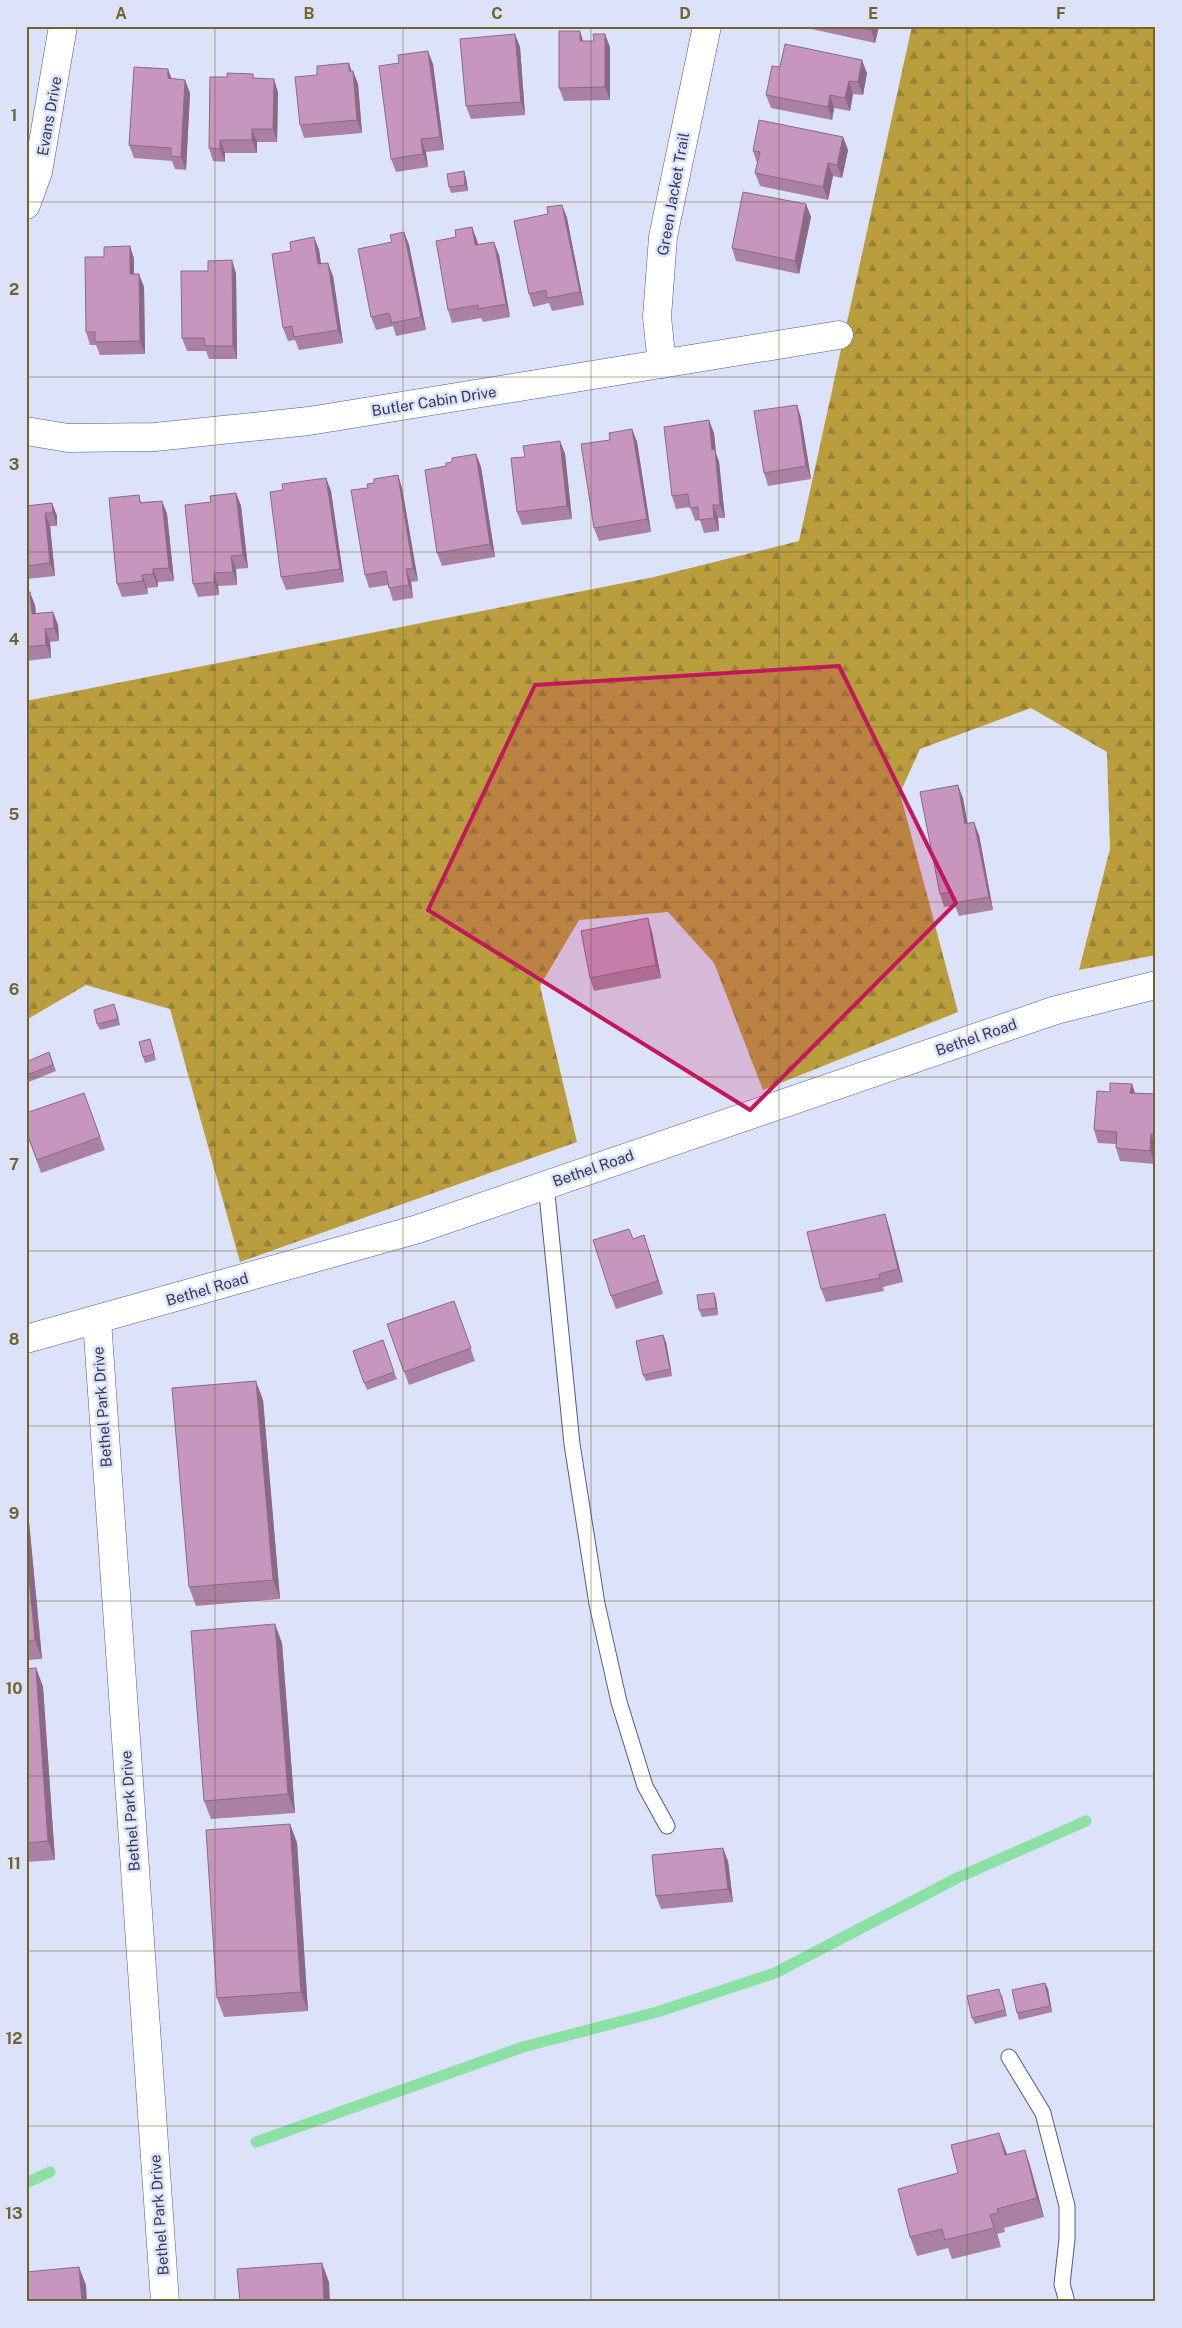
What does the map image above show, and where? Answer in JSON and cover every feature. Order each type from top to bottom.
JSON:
[{"type":"street","name":"Evans Drive","points":[[26,205],[38,172],[63,26]]},
{"type":"street","name":"Green Jacket Trail","points":[[662,364],[657,317],[663,237],[707,26]]},
{"type":"street","name":"Butler Cabin Drive","points":[[26,431],[68,438],[155,437],[310,421],[839,335]]},
{"type":"street","name":"Bethel Road","points":[[26,1339],[418,1229],[1056,1010],[1156,985]]},
{"type":"street","name":"Bethel Park Drive","points":[[96,1320],[165,2302]]},
{"type":"lane","points":[[546,1184],[572,1444],[597,1604],[619,1702],[645,1786],[667,1826]]},
{"type":"lane","points":[[1009,2057],[1043,2113],[1067,2206],[1067,2239],[1062,2284],[1067,2302]]},
{"type":"highlighted area","points":[[839,666],[956,903],[750,1110],[428,910],[535,685]]},
{"type":"green space","points":[[912,26],[1156,26],[1156,955],[1079,970],[1110,849],[1107,752],[1031,708],[920,749],[900,793],[958,1012],[763,1090],[714,963],[668,912],[579,920],[540,986],[577,1142],[240,1262],[170,1009],[86,985],[26,1020],[26,701],[654,577],[799,541]]},
{"type":"building","points":[[852,26],[871,26],[871,30]]},
{"type":"building","points":[[559,31],[580,31],[580,41],[594,41],[593,34],[605,34],[605,87],[559,88]]},
{"type":"building","points":[[515,34],[521,102],[466,106],[460,39]]},
{"type":"building","points":[[785,44],[862,60],[858,82],[849,81],[845,98],[830,95],[828,107],[766,95],[772,66],[780,67]]},
{"type":"building","points":[[428,51],[440,137],[421,139],[423,154],[391,159],[379,66],[399,63],[398,55]]},
{"type":"building","points":[[349,63],[349,71],[353,71],[357,120],[300,125],[295,77],[317,75],[317,66]]},
{"type":"building","points":[[134,67],[168,69],[168,78],[185,80],[181,157],[171,156],[171,148],[129,145]]},
{"type":"building","points":[[227,73],[253,74],[253,78],[274,79],[273,129],[252,129],[252,140],[220,140],[220,149],[209,148],[210,77],[227,77]]},
{"type":"building","points":[[759,120],[843,137],[837,165],[828,163],[823,187],[755,173],[760,152],[753,151]]},
{"type":"building","points":[[464,171],[465,185],[449,187],[447,174]]},
{"type":"building","points":[[743,192],[806,204],[795,261],[732,248]]},
{"type":"building","points":[[562,205],[580,292],[547,298],[546,290],[529,294],[514,221],[548,214],[547,207]]},
{"type":"building","points":[[472,227],[475,245],[494,242],[506,304],[478,309],[478,305],[448,310],[436,241],[456,237],[455,230]]},
{"type":"building","points":[[404,232],[421,317],[392,323],[389,313],[371,317],[358,249],[392,242],[390,235]]},
{"type":"building","points":[[314,237],[318,264],[328,263],[338,330],[294,337],[292,326],[283,328],[272,254],[291,251],[290,242]]},
{"type":"building","points":[[130,246],[130,274],[139,274],[140,341],[95,342],[95,332],[86,332],[85,257],[104,257],[104,247]]},
{"type":"building","points":[[232,260],[233,346],[205,346],[204,338],[182,338],[181,271],[208,271],[208,261]]},
{"type":"building","points":[[797,405],[806,466],[764,473],[754,411]]},
{"type":"building","points":[[709,420],[712,450],[715,449],[720,505],[713,505],[714,518],[699,520],[698,507],[690,508],[688,494],[672,496],[664,427]]},
{"type":"building","points":[[632,429],[647,519],[594,528],[581,444],[610,440],[609,433]]},
{"type":"building","points":[[560,441],[567,506],[517,512],[511,458],[525,457],[523,446]]},
{"type":"building","points":[[476,454],[490,544],[437,553],[425,470],[446,466],[446,463],[452,462],[452,458]]},
{"type":"building","points":[[398,475],[413,568],[406,569],[409,585],[389,588],[386,571],[365,575],[351,490],[368,488],[367,484],[374,483],[374,479]]},
{"type":"building","points":[[326,478],[340,569],[281,577],[270,492],[283,490],[282,484]]},
{"type":"building","points":[[236,493],[243,555],[231,556],[233,572],[214,573],[214,582],[193,584],[185,505],[211,502],[210,496]]},
{"type":"building","points":[[139,495],[140,503],[162,501],[169,568],[153,569],[153,574],[142,575],[143,581],[117,584],[109,498]]},
{"type":"building","points":[[52,503],[53,513],[45,513],[50,563],[26,566],[26,506]]},
{"type":"building","points":[[26,592],[30,592],[32,614],[53,612],[54,628],[45,629],[46,645],[26,647]]},
{"type":"building","points":[[958,785],[965,824],[974,822],[989,897],[954,903],[952,892],[940,894],[920,792]]},
{"type":"building","points":[[648,918],[656,965],[590,978],[581,931]]},
{"type":"building","points":[[114,1004],[118,1019],[97,1024],[94,1010]]},
{"type":"building","points":[[150,1039],[154,1054],[143,1057],[139,1042]]},
{"type":"building","points":[[49,1052],[53,1065],[26,1075],[26,1062]]},
{"type":"building","points":[[1110,1083],[1132,1084],[1130,1093],[1156,1094],[1156,1135],[1151,1134],[1150,1151],[1116,1148],[1117,1132],[1094,1130],[1097,1091],[1110,1092]]},
{"type":"building","points":[[84,1093],[100,1137],[37,1160],[26,1131],[26,1113]]},
{"type":"building","points":[[885,1214],[898,1269],[879,1274],[880,1278],[821,1289],[807,1232]]},
{"type":"building","points":[[629,1229],[633,1239],[644,1235],[658,1281],[611,1296],[593,1240]]},
{"type":"building","points":[[714,1293],[716,1308],[699,1310],[697,1295]]},
{"type":"building","points":[[454,1301],[471,1348],[404,1372],[387,1324]]},
{"type":"building","points":[[663,1335],[670,1369],[643,1375],[636,1341]]},
{"type":"building","points":[[383,1340],[394,1372],[364,1383],[353,1351]]},
{"type":"building","points":[[256,1381],[273,1580],[189,1587],[172,1388]]},
{"type":"building","points":[[26,1545],[35,1640],[26,1641]]},
{"type":"building","points":[[275,1624],[288,1794],[204,1801],[191,1631]]},
{"type":"building","points":[[36,1668],[48,1841],[26,1843],[26,1669]]},
{"type":"building","points":[[290,1824],[301,1992],[217,1998],[206,1830]]},
{"type":"building","points":[[723,1848],[728,1889],[656,1896],[652,1855]]},
{"type":"building","points":[[1045,1983],[1050,2006],[1017,2013],[1012,1990]]},
{"type":"building","points":[[999,1989],[1005,2010],[972,2018],[967,1996]]},
{"type":"building","points":[[999,2133],[1005,2155],[1025,2150],[1037,2198],[997,2209],[998,2213],[990,2215],[994,2228],[945,2240],[942,2229],[910,2237],[898,2189],[958,2173],[951,2145]]},
{"type":"building","points":[[322,2263],[324,2302],[240,2302],[237,2269]]},
{"type":"building","points":[[79,2267],[82,2302],[26,2302],[26,2272]]},
{"type":"waterway","points":[[256,2142],[523,2047],[657,2012],[775,1973],[957,1878],[1086,1821]]},
{"type":"waterway","points":[[26,2183],[50,2172]]}]
